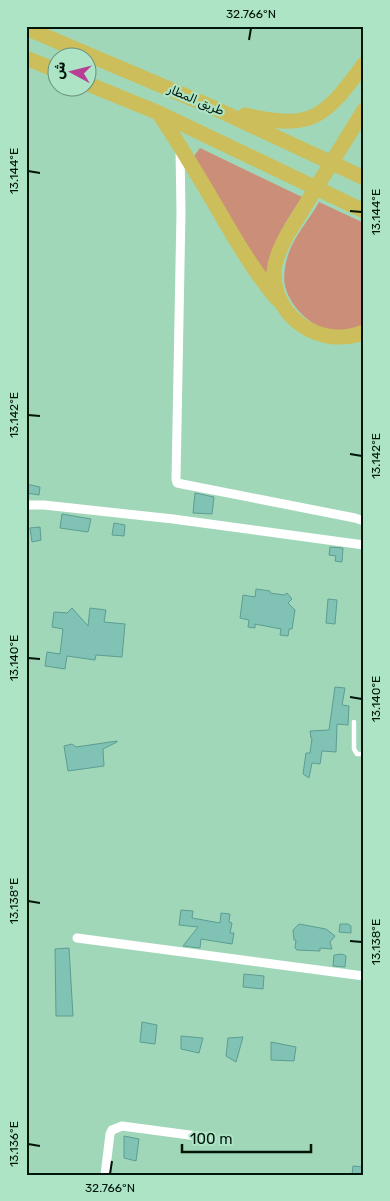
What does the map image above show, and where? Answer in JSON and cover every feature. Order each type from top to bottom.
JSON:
[{"type":"highway","name":"طريق المطار","points":[[26,28],[214,108],[364,178]]},
{"type":"highway","points":[[26,58],[48,67]]},
{"type":"highway","points":[[214,108],[268,120],[299,122],[316,116],[330,106],[342,94],[364,64]]},
{"type":"highway","points":[[98,88],[159,113],[364,212]]},
{"type":"highway","points":[[287,312],[281,303],[275,286],[275,263],[286,235],[364,110]]},
{"type":"highway","points":[[159,113],[245,255],[265,285],[287,312],[307,329],[327,337],[348,337],[364,332]]},
{"type":"street","points":[[180,145],[181,212],[177,483],[364,521]]},
{"type":"street","points":[[26,505],[44,505],[173,519],[364,546]]},
{"type":"street","points":[[77,938],[364,976]]},
{"type":"street","points":[[105,1175],[110,1134],[112,1130],[122,1126],[212,1138]]},
{"type":"lane","points":[[354,722],[354,749],[357,754],[364,754]]},
{"type":"shaded area","points":[[200,148],[302,197],[276,241],[266,278],[194,156]]},
{"type":"shaded area","points":[[319,202],[364,223],[364,325],[341,331],[323,328],[306,318],[288,295],[284,279],[288,255]]},
{"type":"building","points":[[26,484],[40,487],[39,495],[26,493]]},
{"type":"building","points":[[195,493],[214,497],[212,514],[193,513]]},
{"type":"building","points":[[62,514],[91,519],[88,532],[60,528]]},
{"type":"building","points":[[114,523],[125,525],[124,536],[112,535]]},
{"type":"building","points":[[40,527],[41,540],[32,542],[30,528]]},
{"type":"building","points":[[330,547],[343,548],[342,562],[335,561],[336,556],[329,555]]},
{"type":"building","points":[[256,589],[284,595],[287,593],[292,599],[288,603],[295,610],[292,629],[289,629],[288,636],[280,635],[281,629],[255,624],[255,628],[248,627],[249,620],[240,618],[243,595],[255,597]]},
{"type":"building","points":[[328,599],[337,600],[335,624],[326,623]]},
{"type":"building","points":[[72,608],[88,626],[90,608],[106,610],[104,622],[125,624],[122,657],[96,655],[95,660],[67,656],[65,669],[45,666],[47,652],[60,654],[63,629],[52,627],[54,612],[67,613]]},
{"type":"building","points":[[335,687],[345,688],[342,705],[349,706],[348,725],[337,724],[336,752],[322,751],[320,764],[312,763],[309,778],[303,774],[306,753],[310,753],[312,738],[310,731],[329,730]]},
{"type":"building","points":[[117,741],[103,749],[104,766],[68,771],[64,746],[72,744],[76,747]]},
{"type":"building","points":[[181,910],[193,911],[192,918],[220,923],[221,913],[230,914],[229,922],[232,923],[230,933],[234,933],[232,944],[201,939],[200,948],[183,946],[198,927],[179,925]]},
{"type":"building","points":[[299,924],[326,929],[335,936],[330,942],[332,949],[320,948],[320,951],[297,950],[295,948],[296,940],[294,940],[293,930]]},
{"type":"building","points":[[340,924],[351,926],[351,933],[339,932]]},
{"type":"building","points":[[69,948],[73,1016],[56,1016],[55,949]]},
{"type":"building","points":[[342,954],[346,956],[345,967],[333,966],[334,955]]},
{"type":"building","points":[[244,974],[264,976],[263,989],[243,987]]},
{"type":"building","points":[[142,1022],[157,1025],[155,1044],[140,1042]]},
{"type":"building","points":[[181,1036],[203,1038],[199,1053],[181,1049]]},
{"type":"building","points":[[243,1037],[236,1062],[226,1056],[228,1038]]},
{"type":"building","points":[[271,1042],[296,1047],[294,1061],[271,1060]]},
{"type":"building","points":[[124,1136],[139,1139],[136,1161],[124,1158]]},
{"type":"building","points":[[353,1166],[364,1167],[364,1175],[352,1175]]}]
